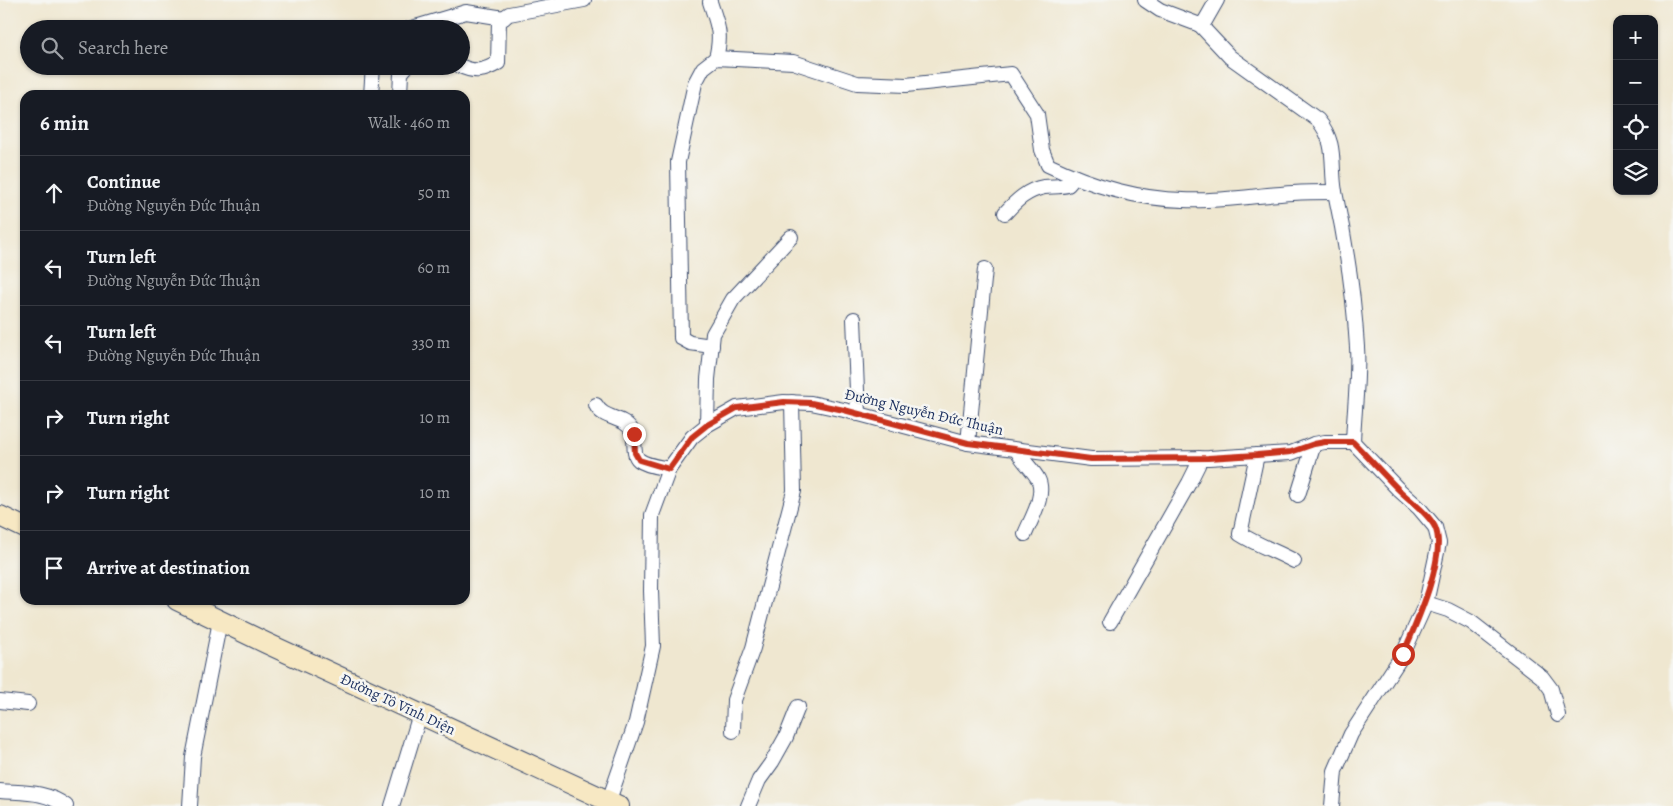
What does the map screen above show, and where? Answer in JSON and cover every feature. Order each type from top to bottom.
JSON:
[{"type":"main road","points":[[0,516],[20,526]]},
{"type":"main road","name":"Đường Tô Vĩnh Diện","points":[[187,605],[611,804]]},
{"type":"street","points":[[470,70],[486,70],[498,63],[499,21],[510,14],[584,0]]},
{"type":"street","points":[[1145,0],[1160,10],[1200,25],[1230,57],[1318,120],[1326,130],[1332,145],[1335,192],[1344,229],[1357,348],[1353,442],[1419,508],[1435,527],[1439,543],[1426,603],[1403,654],[1351,734],[1335,771],[1332,806]]},
{"type":"street","points":[[1200,25],[1205,21],[1217,0]]},
{"type":"street","points":[[712,1],[720,30],[720,45],[716,58],[702,68],[695,83],[678,162],[681,338],[690,343],[712,346]]},
{"type":"street","points":[[439,20],[466,12],[504,18]]},
{"type":"street","points":[[716,58],[794,62],[858,83],[906,85],[1011,74],[1037,114],[1042,150],[1048,165],[1075,178],[1114,190],[1182,200],[1234,200],[1293,193],[1335,192]]},
{"type":"street","points":[[371,90],[372,75]]},
{"type":"street","points":[[400,90],[402,75]]},
{"type":"street","points":[[1005,213],[1026,194],[1042,188],[1068,185],[1075,178]]},
{"type":"street","points":[[707,425],[708,379],[713,334],[733,299],[791,237]]},
{"type":"street","points":[[968,443],[985,269]]},
{"type":"street","points":[[854,319],[858,414]]},
{"type":"street","points":[[733,731],[734,700],[753,648],[794,491],[792,402]]},
{"type":"street","name":"Đường Nguyễn Đức Thuận","points":[[611,804],[636,722],[653,646],[651,591],[652,515],[669,469],[692,437],[707,425],[737,408],[792,402],[811,403],[968,443],[1091,459],[1199,458],[1257,455],[1291,452],[1314,444],[1353,442]]},
{"type":"street","points":[[596,405],[601,413],[628,425],[634,434],[635,453],[639,460],[669,469]]},
{"type":"street","points":[[1298,495],[1314,444]]},
{"type":"street","points":[[1017,450],[1021,459],[1038,478],[1041,486],[1040,496],[1025,534]]},
{"type":"street","points":[[1257,455],[1240,534],[1253,542],[1276,550],[1294,561]]},
{"type":"street","points":[[1110,622],[1189,483],[1198,465],[1199,458]]},
{"type":"street","points":[[1426,603],[1448,610],[1471,622],[1542,677],[1551,689],[1558,715]]},
{"type":"street","points":[[190,806],[194,758],[220,621]]},
{"type":"street","points":[[0,701],[28,704]]},
{"type":"street","points":[[748,806],[759,780],[786,737],[798,707]]},
{"type":"street","points":[[392,806],[420,714]]},
{"type":"street","points":[[0,791],[45,794],[66,806]]},
{"type":"route","points":[[634,434],[635,455],[639,460],[669,469],[692,437],[707,425],[737,408],[784,402],[811,403],[844,410],[968,443],[1091,459],[1208,458],[1257,455],[1291,452],[1325,442],[1353,442],[1419,508],[1435,527],[1439,543],[1426,603],[1403,654]]}]
